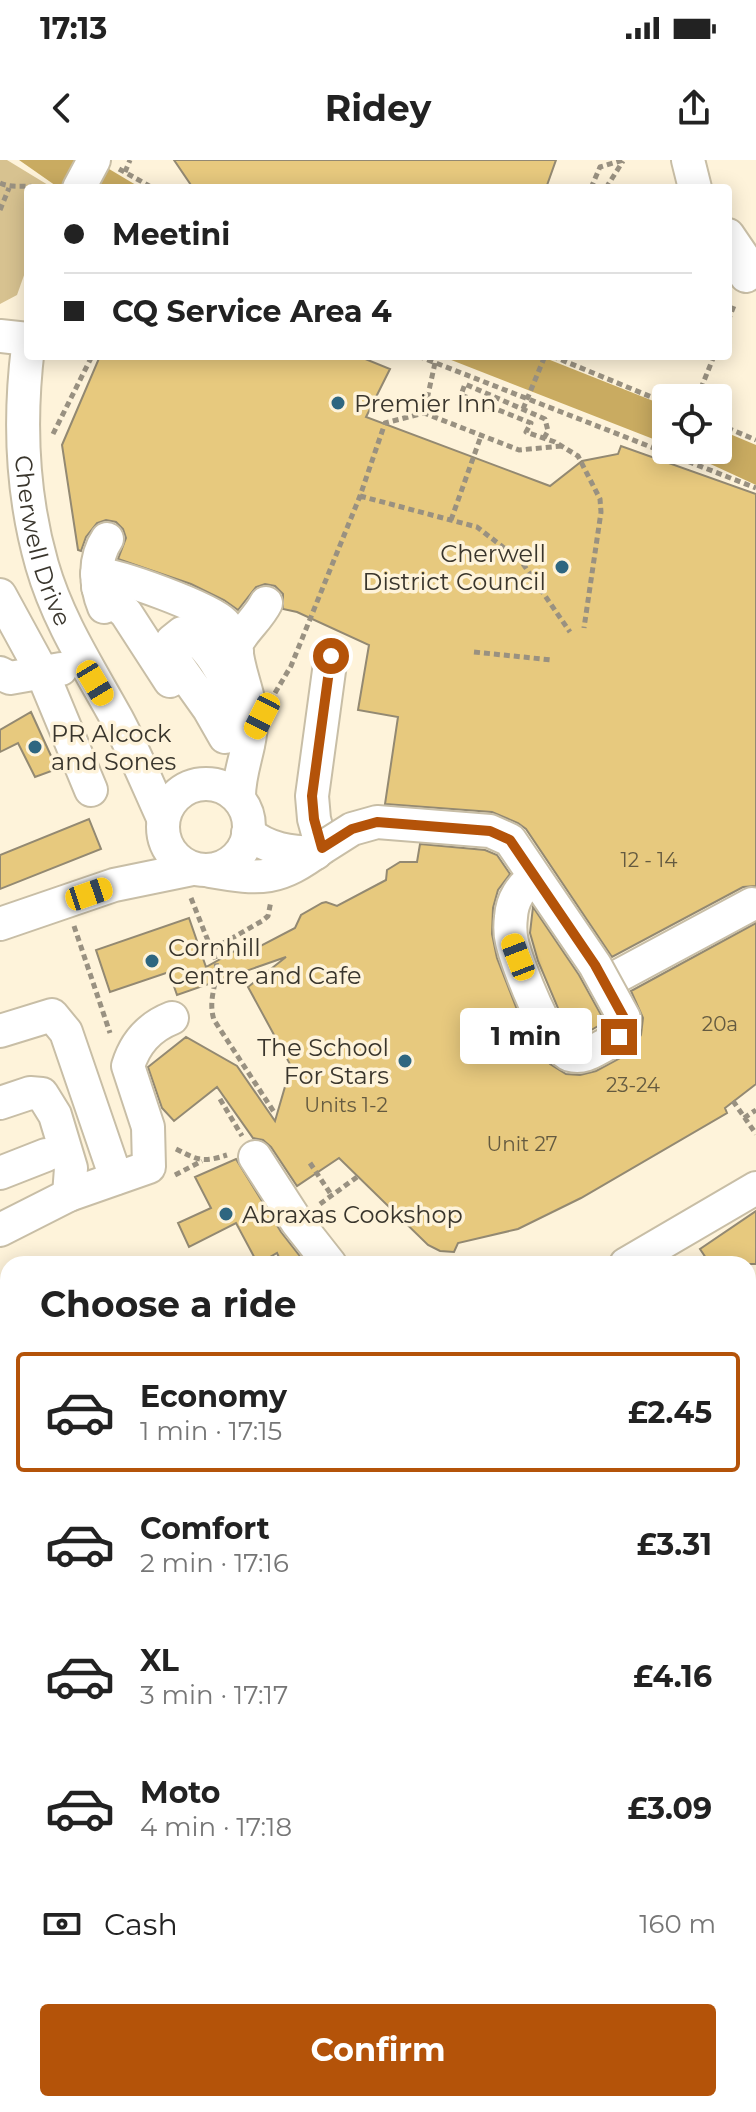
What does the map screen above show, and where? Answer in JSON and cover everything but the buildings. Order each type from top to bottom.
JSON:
[{"type":"street","points":[[688,160],[694,184]]},
{"type":"street","points":[[83,184],[104,163]]},
{"type":"street","points":[[732,241],[745,261],[746,276]]},
{"type":"street","points":[[0,336],[24,339]]},
{"type":"street","name":"Cherwell Drive","points":[[27,360],[23,421],[27,486],[42,566],[61,618],[117,720],[163,826]]},
{"type":"street","points":[[107,539],[101,548],[98,580],[126,613],[163,672],[179,691],[228,734],[239,799],[249,822],[244,849],[234,861],[220,869],[114,885]]},
{"type":"street","points":[[98,580],[119,577],[213,616],[230,631],[250,708],[250,734],[228,734]]},
{"type":"street","points":[[0,595],[42,672],[91,790]]},
{"type":"street","points":[[228,734],[269,705],[252,642],[261,612],[238,640],[237,652]]},
{"type":"street","points":[[319,851],[312,796],[331,656]]},
{"type":"street","points":[[0,673],[10,678],[84,664]]},
{"type":"street","name":"Cherwell Drive","points":[[117,720],[191,787]]},
{"type":"street","points":[[0,924],[70,916],[135,868],[163,826],[168,805],[191,787],[207,782],[220,767],[228,734]]},
{"type":"street","points":[[191,787],[215,785],[239,799]]},
{"type":"street","points":[[163,826],[167,847],[175,858],[201,870],[241,876],[290,871],[352,829],[377,822],[490,831],[510,840],[546,889],[624,1018],[623,1032],[619,1037],[589,1053],[567,1054],[547,1027],[512,942],[511,914],[514,905],[524,884],[535,877]]},
{"type":"street","points":[[248,833],[278,850],[319,851]]},
{"type":"street","points":[[605,983],[752,904]]},
{"type":"street","points":[[0,1031],[52,1015],[66,1032],[94,1186]]},
{"type":"street","points":[[0,1230],[94,1186],[149,1167],[148,1127],[128,1066],[141,1039],[160,1023],[172,1018]]},
{"type":"street","points":[[0,1103],[30,1093],[42,1094],[55,1115],[71,1168],[94,1186]]},
{"type":"street","points":[[0,1173],[46,1155]]},
{"type":"street","points":[[255,1157],[297,1222],[324,1256]]},
{"type":"street","points":[[640,1256],[747,1193]]},
{"type":"path","points":[[125,172],[130,160]]},
{"type":"path","points":[[593,184],[600,167],[623,160]]},
{"type":"path","points":[[608,184],[623,160]]},
{"type":"path","points":[[104,163],[146,184]]},
{"type":"path","points":[[0,183],[9,188],[24,185]]},
{"type":"path","points":[[0,210],[9,188]]},
{"type":"path","points":[[27,486],[90,360]]},
{"type":"path","points":[[428,360],[756,488]]},
{"type":"path","points":[[523,409],[543,360]]},
{"type":"path","points":[[562,360],[652,397]]},
{"type":"path","points":[[703,384],[712,360]]},
{"type":"path","points":[[424,413],[435,363]]},
{"type":"path","points":[[544,438],[548,431],[545,419],[465,384],[461,395],[531,423],[526,432],[563,446],[582,461],[602,505],[584,628]]},
{"type":"path","points":[[269,705],[291,666],[360,496],[385,423],[424,413],[519,450],[563,446]]},
{"type":"path","points":[[732,430],[756,440]]},
{"type":"path","points":[[451,520],[481,436]]},
{"type":"path","points":[[360,496],[477,527],[521,561],[570,632]]},
{"type":"path","points":[[474,652],[552,660]]},
{"type":"path","points":[[213,949],[268,916],[271,909],[271,875]]},
{"type":"path","points":[[176,900],[191,898],[213,949],[217,972],[209,1006],[214,1020],[274,1112]]},
{"type":"path","points":[[70,916],[88,926]]},
{"type":"path","points":[[70,916],[111,1036]]},
{"type":"path","points":[[220,1099],[255,1157]]},
{"type":"path","points":[[733,1101],[756,1134]]},
{"type":"path","points":[[744,1118],[756,1110]]},
{"type":"path","points":[[310,1163],[332,1196]]},
{"type":"path","points":[[297,1222],[357,1177]]},
{"type":"shaded area","points":[[0,160],[7,160],[46,184],[24,184],[24,275],[17,295],[0,304]]},
{"type":"shaded area","points":[[19,160],[94,160],[134,184],[53,184]]},
{"type":"shaded area","points":[[451,360],[550,360],[652,400],[652,439]]},
{"type":"shaded area","points":[[732,435],[756,445],[756,485],[710,464],[732,464]]},
{"type":"place","name":"Premier Inn","points":[[338,403]]},
{"type":"place","name":"Cherwell District Council","points":[[562,567]]},
{"type":"place","name":"PR Alcock and Sones","points":[[35,747]]},
{"type":"place","name":"Cornhill Centre and Cafe","points":[[152,961]]},
{"type":"place","name":"The School For Stars","points":[[405,1061]]},
{"type":"place","name":"Abraxas Cookshop","points":[[226,1214]]},
{"type":"route","points":[[331,656],[312,796],[322,848],[352,829],[377,822],[490,831],[510,840],[595,965],[624,1018],[625,1025],[619,1037]]}]
